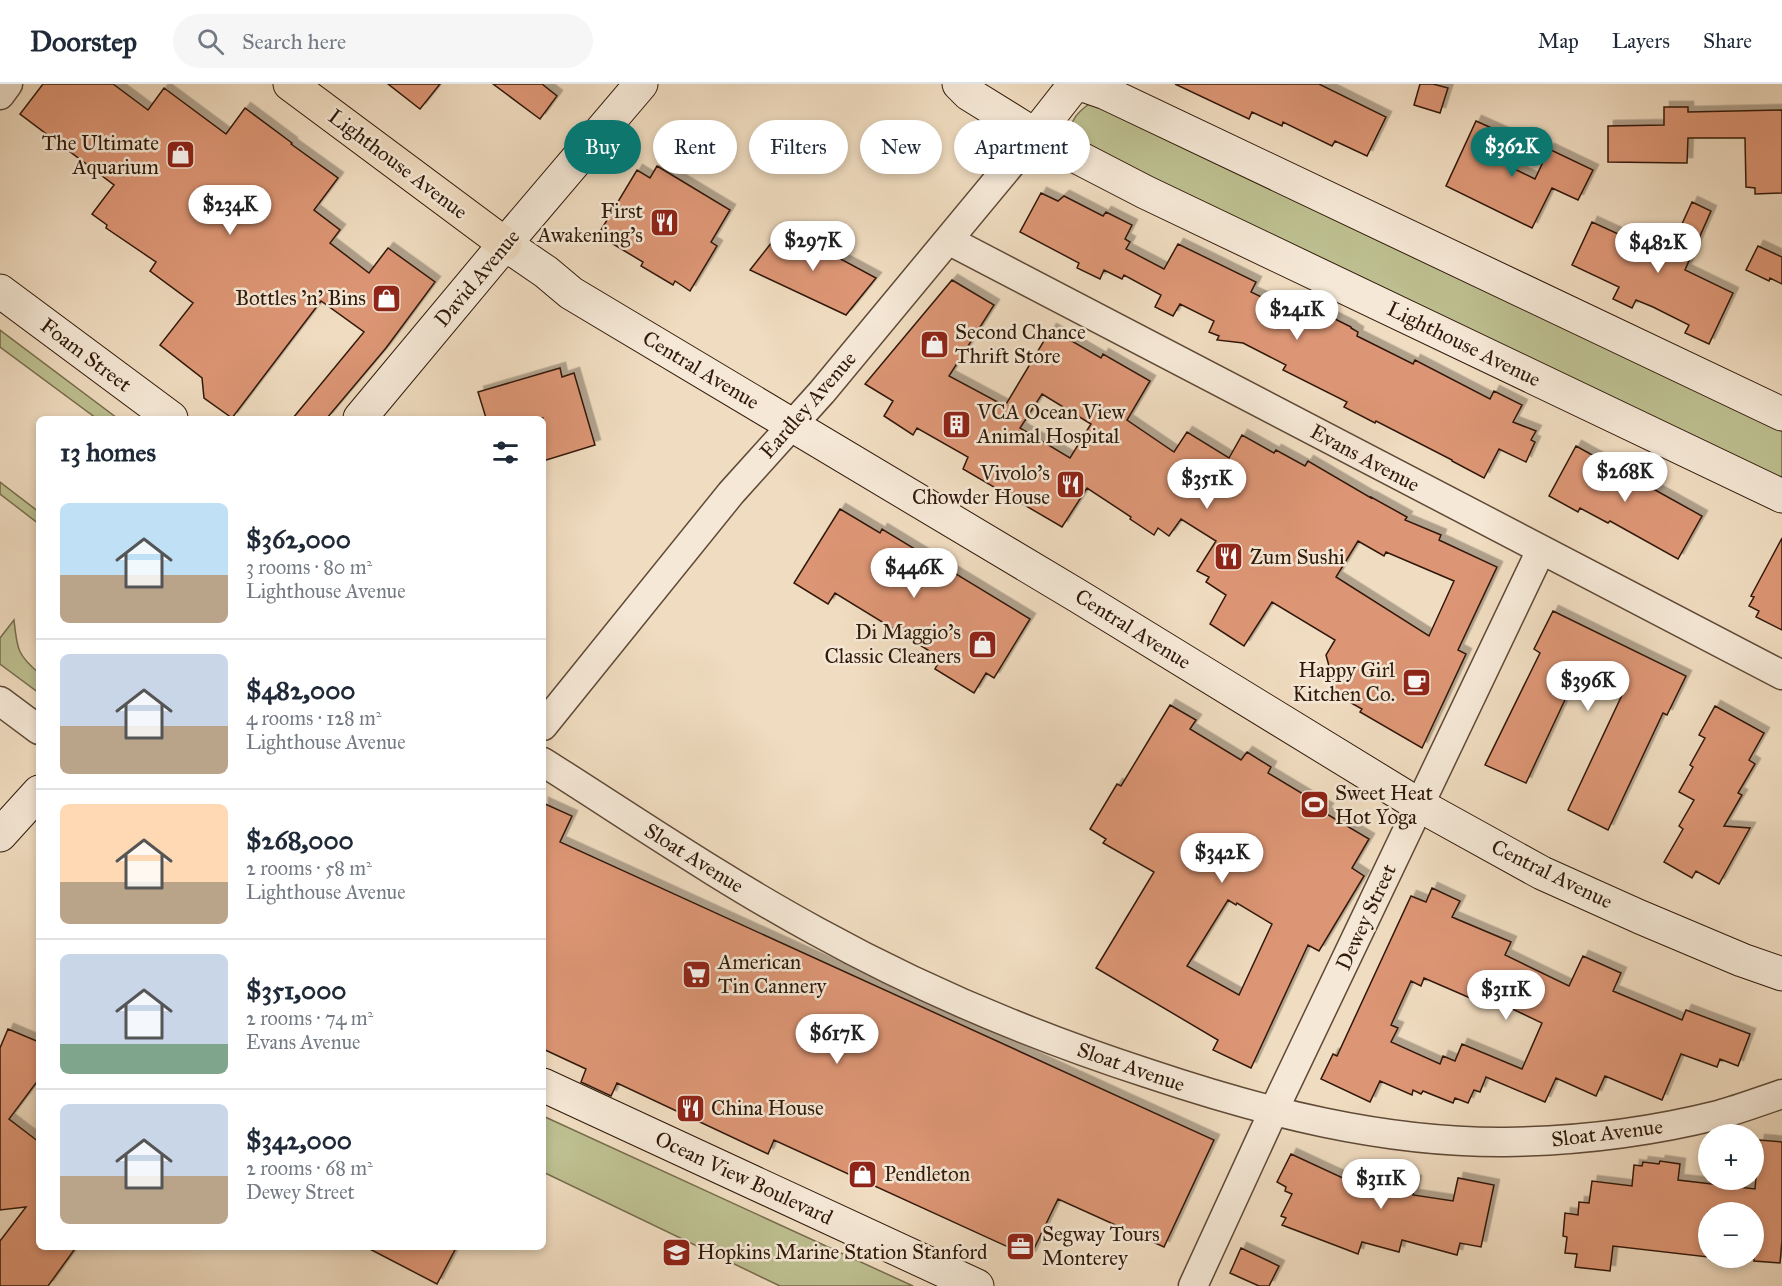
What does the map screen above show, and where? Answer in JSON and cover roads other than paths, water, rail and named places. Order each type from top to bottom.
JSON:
[{"type":"main road","name":"Lighthouse Avenue","points":[[290,84],[505,244]]},
{"type":"main road","name":"Lighthouse Avenue","points":[[959,84],[969,94],[1011,120]]},
{"type":"main road","name":"Eardley Avenue","points":[[1047,120],[1075,84]]},
{"type":"main road","points":[[1080,84],[1106,93],[1782,414]]},
{"type":"main road","name":"David Avenue","points":[[362,416],[640,87]]},
{"type":"main road","name":"Lighthouse Avenue","points":[[1090,164],[1145,192],[1782,496]]},
{"type":"main road","name":"Central Avenue","points":[[505,244],[546,272],[571,293],[1078,596],[1419,805],[1542,873],[1742,960],[1782,974]]},
{"type":"main road","name":"Foam Street","points":[[0,291],[168,416]]},
{"type":"main road","points":[[0,836],[36,795]]},
{"type":"main road","name":"Ocean View Boulevard","points":[[546,1086],[977,1286]]},
{"type":"street","points":[[0,95],[8,84]]},
{"type":"street","name":"Eardley Avenue","points":[[546,722],[723,502],[793,425],[1003,174]]},
{"type":"street","name":"Evans Avenue","points":[[948,240],[1782,675]]},
{"type":"street","name":"Dewey Street","points":[[1193,1286],[1273,1112],[1541,550]]},
{"type":"street","points":[[0,701],[36,728]]},
{"type":"street","name":"Sloat Avenue","points":[[546,764],[814,931],[905,978],[1043,1036],[1095,1055],[1194,1089],[1273,1112],[1327,1124],[1393,1134],[1505,1142],[1594,1136],[1669,1126],[1720,1114],[1782,1094]]},
{"type":"place","name":"The Ultimate Aquarium","points":[[180,155]]},
{"type":"place","name":"First Awakening's","points":[[664,223]]},
{"type":"place","name":"Bottles 'n' Bins","points":[[387,298]]},
{"type":"place","name":"Second Chance Thrift Store","points":[[934,344]]},
{"type":"place","name":"VCA Ocean View Animal Hospital","points":[[956,424]]},
{"type":"place","name":"Vivolo's Chowder House","points":[[1071,485]]},
{"type":"place","name":"Zum Sushi","points":[[1229,557]]},
{"type":"place","name":"Di Maggio's Classic Cleaners","points":[[982,644]]},
{"type":"place","name":"Happy Girl Kitchen Co.","points":[[1416,682]]},
{"type":"place","name":"Sweet Heat Hot Yoga","points":[[1314,805]]},
{"type":"place","name":"American Tin Cannery","points":[[697,974]]},
{"type":"place","name":"China House","points":[[690,1108]]},
{"type":"place","name":"Pendleton","points":[[863,1174]]},
{"type":"place","name":"Segway Tours Monterey","points":[[1021,1246]]},
{"type":"place","name":"Hopkins Marine Station Stanford","points":[[676,1252]]}]
